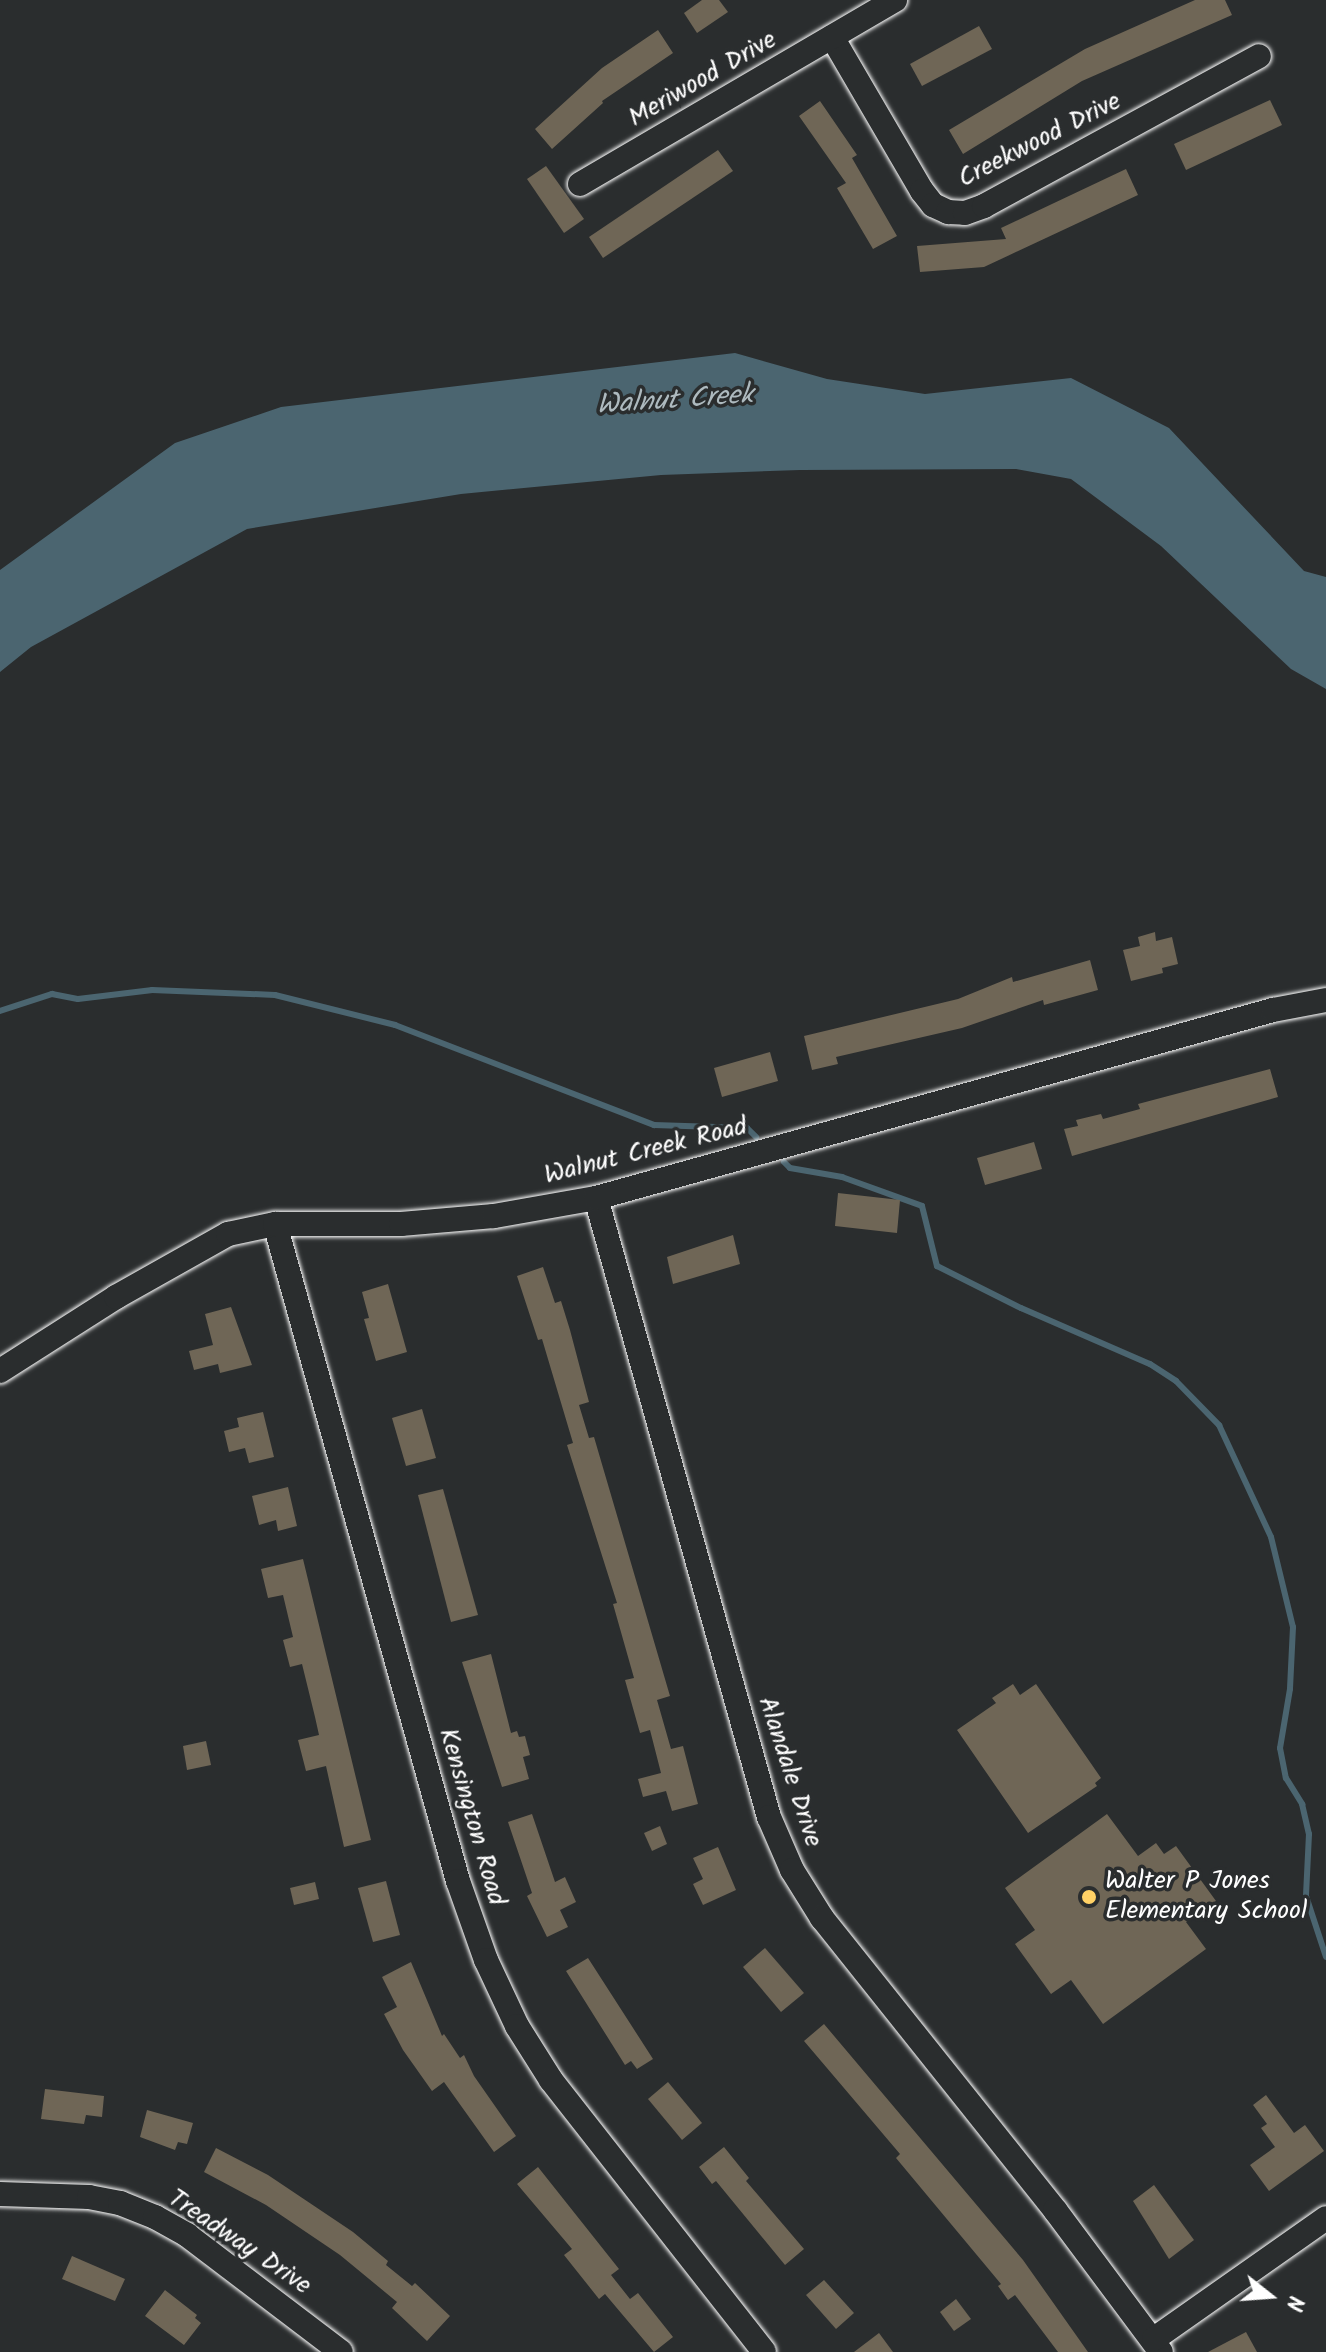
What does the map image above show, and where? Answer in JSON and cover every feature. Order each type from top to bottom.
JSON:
[{"type":"street","name":"Meriwood Drive","points":[[580,184],[895,0]]},
{"type":"street","name":"Creekwood Drive","points":[[832,37],[922,191],[933,205],[948,212],[965,213],[984,206],[1259,56]]},
{"type":"street","name":"Walnut Creek Road","points":[[0,1371],[116,1297],[228,1234],[275,1224],[401,1224],[494,1216],[596,1198],[1258,1014],[1326,1000]]},
{"type":"street","name":"Alandale Drive","points":[[596,1198],[769,1817],[792,1870],[822,1918],[1157,2346]]},
{"type":"street","name":"Kensington Road","points":[[275,1224],[458,1881],[486,1960],[517,2026],[551,2080],[764,2352]]},
{"type":"street","name":"Treadway Drive","points":[[0,2194],[89,2197],[120,2203],[155,2217],[187,2235],[341,2352]]},
{"type":"street","points":[[1157,2346],[1326,2218]]},
{"type":"water","name":"Walnut Creek","points":[[735,353],[827,379],[925,394],[1071,378],[1169,428],[1304,571],[1326,577],[1326,689],[1291,669],[1161,546],[1071,479],[1016,469],[800,470],[661,475],[461,494],[247,529],[31,647],[0,672],[0,570],[175,443],[281,407]]},
{"type":"building","points":[[702,0],[719,0],[728,12],[697,33],[684,13]]},
{"type":"building","points":[[1195,0],[1225,0],[1232,15],[1082,81],[963,154],[949,130],[1085,49]]},
{"type":"building","points":[[979,26],[992,49],[922,86],[910,64]]},
{"type":"building","points":[[658,30],[673,53],[602,101],[552,149],[535,129],[602,68]]},
{"type":"building","points":[[1270,100],[1282,125],[1186,170],[1174,144]]},
{"type":"building","points":[[820,101],[857,155],[852,158],[897,236],[873,249],[837,188],[846,183],[799,116]]},
{"type":"building","points":[[718,150],[733,171],[603,258],[589,237]]},
{"type":"building","points":[[546,166],[584,219],[564,233],[527,179]]},
{"type":"building","points":[[1126,169],[1138,195],[984,267],[920,272],[917,246],[1006,239],[1001,228]]},
{"type":"building","points":[[1155,932],[1156,941],[1172,937],[1178,964],[1162,968],[1163,973],[1131,981],[1123,950],[1140,946],[1138,937]]},
{"type":"building","points":[[1090,960],[1098,990],[1044,1005],[1043,1000],[962,1028],[836,1057],[838,1064],[812,1070],[804,1036],[958,999],[1012,977],[1013,982]]},
{"type":"building","points":[[770,1052],[778,1081],[722,1097],[714,1068]]},
{"type":"building","points":[[1270,1069],[1278,1097],[1072,1156],[1064,1129],[1078,1126],[1076,1120],[1101,1114],[1103,1119],[1140,1109],[1138,1104]]},
{"type":"building","points":[[1034,1142],[1042,1169],[985,1185],[977,1158]]},
{"type":"building","points":[[838,1193],[900,1200],[897,1233],[835,1226]]},
{"type":"building","points":[[733,1235],[740,1264],[673,1284],[667,1257]]},
{"type":"building","points":[[543,1267],[555,1303],[561,1301],[570,1330],[589,1402],[579,1405],[589,1438],[594,1437],[670,1696],[657,1700],[671,1749],[683,1746],[698,1804],[672,1811],[666,1791],[643,1797],[638,1779],[661,1773],[650,1730],[640,1733],[625,1680],[634,1678],[613,1604],[617,1603],[567,1445],[573,1443],[542,1339],[538,1340],[517,1276]]},
{"type":"building","points":[[388,1284],[407,1352],[376,1361],[364,1319],[369,1318],[362,1292]]},
{"type":"building","points":[[231,1307],[252,1365],[220,1373],[218,1364],[194,1370],[189,1351],[213,1345],[205,1314]]},
{"type":"building","points":[[422,1409],[436,1458],[406,1466],[392,1418]]},
{"type":"building","points":[[263,1412],[274,1457],[249,1463],[245,1448],[229,1452],[224,1431],[239,1427],[237,1418]]},
{"type":"building","points":[[288,1487],[297,1526],[278,1531],[276,1520],[259,1525],[252,1496]]},
{"type":"building","points":[[443,1489],[478,1615],[451,1622],[418,1495]]},
{"type":"building","points":[[303,1559],[371,1840],[344,1847],[326,1766],[306,1771],[298,1740],[319,1735],[315,1717],[302,1664],[290,1667],[283,1640],[293,1637],[283,1595],[268,1598],[261,1569]]},
{"type":"building","points":[[491,1654],[511,1733],[517,1731],[519,1737],[525,1736],[530,1755],[523,1757],[529,1779],[502,1787],[462,1662]]},
{"type":"building","points":[[1013,1684],[1020,1695],[1036,1684],[1101,1778],[1095,1783],[1097,1786],[1028,1833],[957,1730],[996,1703],[992,1698]]},
{"type":"building","points":[[206,1741],[211,1765],[187,1770],[183,1746]]},
{"type":"building","points":[[532,1814],[555,1882],[565,1877],[576,1902],[560,1910],[568,1927],[547,1937],[527,1896],[532,1893],[508,1822]]},
{"type":"building","points":[[1107,1814],[1138,1856],[1156,1843],[1164,1854],[1176,1846],[1216,1901],[1186,1922],[1206,1949],[1103,2024],[1071,1980],[1051,1994],[1015,1944],[1035,1930],[1005,1888]]},
{"type":"building","points":[[660,1826],[667,1844],[652,1851],[644,1833]]},
{"type":"building","points":[[718,1847],[736,1890],[703,1905],[693,1884],[703,1879],[693,1858]]},
{"type":"building","points":[[386,1881],[400,1935],[373,1942],[358,1888]]},
{"type":"building","points":[[315,1882],[319,1899],[294,1905],[290,1888]]},
{"type":"building","points":[[765,1948],[804,1993],[781,2012],[743,1967]]},
{"type":"building","points":[[588,1958],[653,2059],[637,2069],[631,2061],[625,2065],[566,1971]]},
{"type":"building","points":[[411,1962],[442,2036],[444,2034],[460,2058],[464,2055],[474,2076],[516,2136],[494,2152],[444,2082],[432,2091],[403,2050],[384,2014],[397,2007],[382,1977]]},
{"type":"building","points":[[824,2024],[1023,2260],[1088,2352],[1058,2352],[1015,2295],[1008,2300],[998,2286],[1001,2284],[896,2158],[900,2154],[804,2041]]},
{"type":"building","points":[[668,2082],[702,2123],[682,2140],[648,2099]]},
{"type":"building","points":[[45,2089],[104,2096],[102,2117],[86,2115],[84,2124],[41,2119]]},
{"type":"building","points":[[1266,2095],[1294,2133],[1305,2125],[1324,2151],[1269,2191],[1250,2165],[1275,2147],[1261,2128],[1267,2124],[1253,2105]]},
{"type":"building","points":[[147,2110],[193,2123],[187,2144],[178,2142],[175,2150],[140,2137]]},
{"type":"building","points":[[724,2147],[749,2178],[746,2181],[804,2249],[785,2265],[716,2181],[712,2184],[699,2167]]},
{"type":"building","points":[[216,2148],[268,2175],[353,2232],[388,2261],[386,2265],[412,2286],[415,2283],[450,2316],[427,2341],[392,2308],[397,2302],[340,2255],[266,2205],[204,2172]]},
{"type":"building","points":[[538,2167],[619,2269],[611,2275],[630,2299],[638,2293],[673,2337],[654,2352],[605,2294],[599,2299],[564,2255],[572,2249],[517,2184]]},
{"type":"building","points":[[1154,2185],[1194,2240],[1169,2259],[1133,2201]]},
{"type":"building","points":[[72,2256],[125,2279],[115,2301],[62,2279]]},
{"type":"building","points":[[824,2280],[854,2313],[836,2329],[806,2295]]},
{"type":"building","points":[[165,2290],[197,2315],[195,2318],[201,2323],[184,2345],[145,2316]]},
{"type":"building","points":[[956,2299],[971,2319],[954,2331],[940,2312]]},
{"type":"building","points":[[1246,2332],[1257,2352],[1208,2352]]},
{"type":"building","points":[[879,2333],[893,2352],[854,2352]]},
{"type":"waterway","points":[[0,1011],[52,994],[78,999],[152,990],[275,995],[395,1025],[654,1125],[747,1128],[756,1137]]},
{"type":"waterway","points":[[784,1162],[790,1168],[842,1177],[922,1206],[937,1266],[1021,1308],[1150,1364],[1176,1381],[1219,1425],[1271,1537],[1293,1627],[1290,1689],[1280,1748],[1286,1778],[1302,1804],[1309,1834],[1306,1896],[1326,1957]]},
{"type":"place","name":"Walter P Jones Elementary School","points":[[1089,1897]]}]
